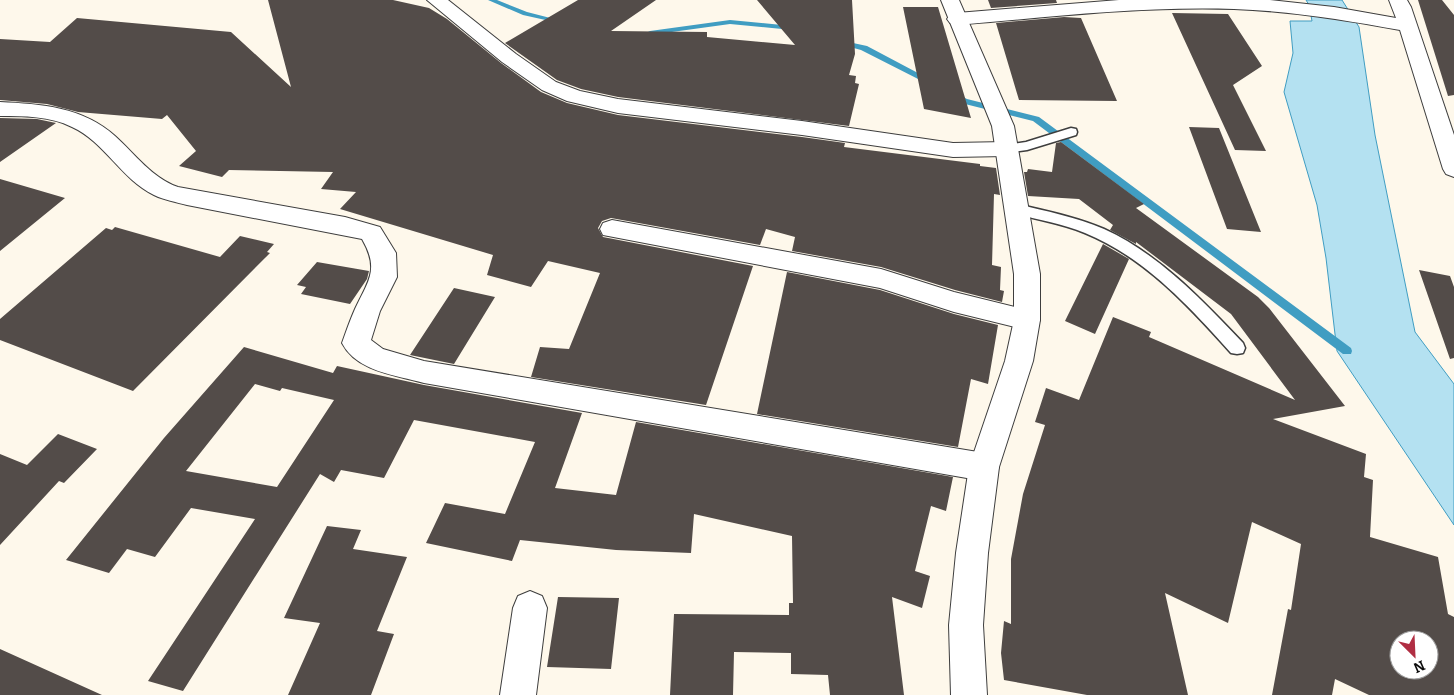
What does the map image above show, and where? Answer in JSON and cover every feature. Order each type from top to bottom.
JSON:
[{"type":"street","points":[[436,0],[509,58],[549,86],[574,96],[618,106],[802,128],[953,150],[1005,137]]},
{"type":"street","points":[[950,0],[993,99],[1005,137],[1027,274],[1027,320],[1019,361],[984,467],[972,553],[966,625],[969,695]]},
{"type":"street","points":[[1398,0],[1454,169]]},
{"type":"street","points":[[957,19],[1171,1],[1284,7],[1362,16],[1407,26]]},
{"type":"street","points":[[0,108],[31,110],[67,117],[88,126],[106,140],[140,173],[162,190],[187,197],[345,226],[371,233],[383,253],[384,277],[367,311],[356,343],[374,358],[424,372],[984,467]]},
{"type":"street","points":[[612,229],[881,279],[954,302],[1027,320]]},
{"type":"street","points":[[518,695],[530,608]]},
{"type":"lane","points":[[1005,137],[1027,146],[1071,132]]},
{"type":"lane","points":[[1016,209],[1060,218],[1117,242],[1181,288],[1237,348]]},
{"type":"water","points":[[1306,0],[1342,0],[1359,27],[1375,135],[1415,332],[1454,384],[1454,525],[1337,351],[1326,258],[1317,205],[1284,92],[1293,53],[1290,21],[1312,21],[1309,5]]},
{"type":"building","points":[[268,0],[393,0],[429,8],[447,19],[501,63],[541,92],[567,103],[618,115],[845,143],[844,147],[980,164],[980,166],[996,168],[1000,195],[994,194],[992,265],[1001,267],[1000,290],[1004,291],[1002,302],[955,290],[881,267],[792,251],[795,237],[766,229],[760,245],[611,218],[602,221],[598,228],[603,237],[753,266],[706,405],[531,377],[540,347],[569,349],[600,273],[548,261],[531,287],[487,275],[493,255],[340,209],[356,192],[321,189],[333,172],[229,170],[222,177],[179,166],[196,151],[167,115],[162,119],[78,112],[47,104],[0,100],[0,39],[50,42],[77,18],[231,32],[291,87]]},
{"type":"building","points":[[578,0],[656,0],[611,31],[707,32],[707,37],[795,45],[757,0],[852,0],[855,54],[849,75],[856,76],[855,83],[859,84],[849,126],[618,97],[581,89],[557,80],[505,43]]},
{"type":"building","points":[[988,0],[1056,0],[1057,3],[991,8]]},
{"type":"building","points":[[1418,0],[1442,0],[1454,15],[1454,95],[1448,96]]},
{"type":"building","points":[[903,7],[938,7],[971,118],[924,109]]},
{"type":"building","points":[[1172,13],[1228,14],[1262,66],[1233,85],[1266,151],[1235,150]]},
{"type":"building","points":[[1064,17],[1081,18],[1117,101],[1019,100],[996,23]]},
{"type":"building","points":[[0,118],[37,119],[56,123],[0,162]]},
{"type":"building","points":[[1189,127],[1219,128],[1261,232],[1227,229]]},
{"type":"building","points":[[1061,142],[1144,204],[1136,208],[1258,297],[1269,308],[1345,406],[1273,419],[1366,454],[1364,477],[1373,480],[1370,537],[1438,557],[1448,614],[1454,617],[1454,695],[1369,695],[1335,679],[1332,695],[1272,695],[1288,609],[1291,610],[1301,544],[1252,522],[1228,623],[1165,593],[1188,695],[1087,695],[1004,680],[1001,653],[1004,621],[1011,624],[1011,559],[1023,494],[1045,425],[1035,422],[1046,388],[1079,400],[1113,317],[1151,332],[1149,337],[1295,400],[1231,314],[1136,242],[1136,244],[1110,230],[1113,225],[1079,199],[1028,196],[1024,172],[1027,172],[1028,169],[1052,172],[1056,143]]},
{"type":"building","points":[[0,179],[65,198],[0,251]]},
{"type":"building","points":[[115,227],[220,257],[240,236],[274,244],[267,252],[270,253],[133,391],[0,340],[0,319],[106,228],[112,230]]},
{"type":"building","points":[[1103,244],[1129,259],[1095,334],[1065,321]]},
{"type":"building","points":[[317,262],[369,271],[367,279],[350,304],[301,294],[306,287],[297,285]]},
{"type":"building","points":[[1419,270],[1450,276],[1454,287],[1454,358],[1450,359]]},
{"type":"building","points":[[787,272],[880,290],[954,314],[998,325],[988,384],[971,379],[958,447],[757,414]]},
{"type":"building","points":[[454,288],[495,297],[454,364],[410,355]]},
{"type":"building","points":[[244,347],[333,373],[337,366],[424,385],[582,413],[555,488],[616,495],[636,422],[953,477],[946,511],[931,506],[915,571],[930,576],[922,608],[892,597],[904,695],[830,695],[828,675],[791,674],[791,653],[734,652],[733,695],[670,695],[674,614],[789,615],[789,603],[793,603],[792,536],[694,514],[691,553],[616,550],[520,540],[512,561],[426,543],[445,503],[505,514],[535,442],[414,420],[384,478],[341,470],[334,482],[320,474],[183,691],[148,681],[255,519],[191,508],[155,557],[127,549],[109,573],[66,560],[164,438]],"holes":[[[255,384],[280,391],[282,388],[334,400],[277,487],[186,471]]]},
{"type":"building","points":[[58,434],[97,449],[64,483],[59,481],[0,545],[0,454],[27,465]]},
{"type":"building","points":[[327,526],[361,530],[353,549],[407,557],[377,631],[394,634],[371,695],[288,695],[320,623],[284,618]]},
{"type":"building","points":[[558,597],[619,598],[611,669],[547,667]]},
{"type":"building","points":[[0,649],[102,695],[0,695]]},
{"type":"waterway","points":[[491,0],[525,14],[559,21]]},
{"type":"waterway","points":[[650,33],[730,22],[792,28]]},
{"type":"waterway","points":[[842,42],[864,48],[929,81]]},
{"type":"waterway","points":[[954,96],[964,101],[1036,119],[1347,351]]}]
